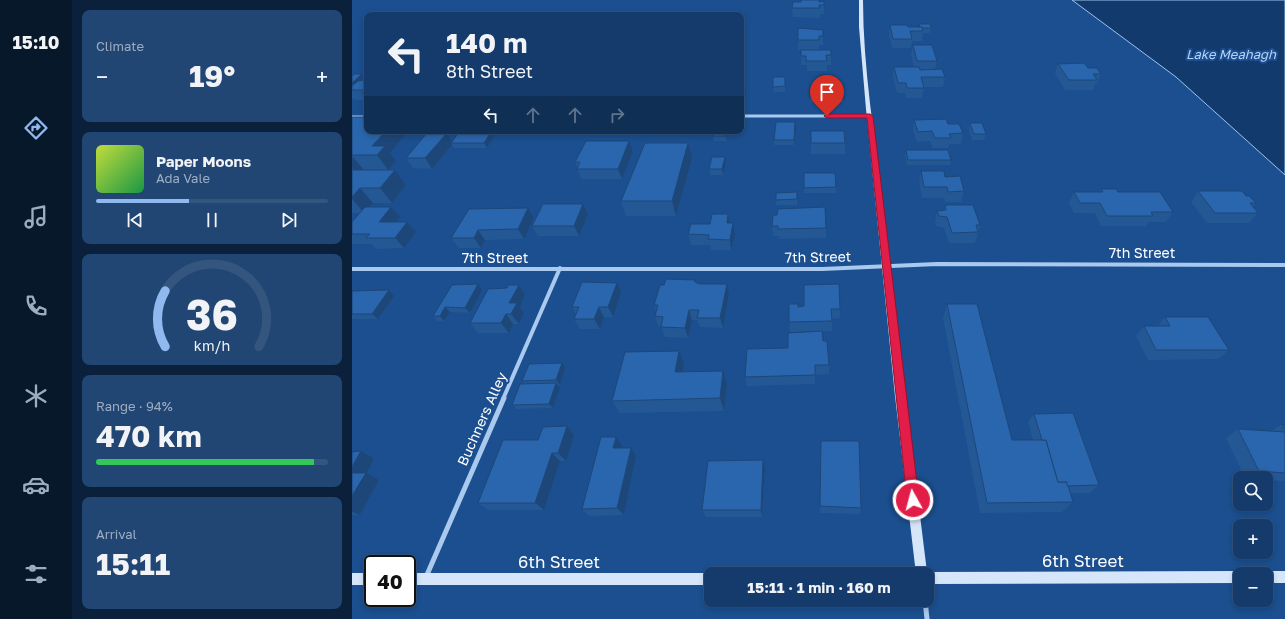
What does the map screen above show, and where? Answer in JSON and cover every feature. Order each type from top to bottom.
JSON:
[{"type":"street","points":[[861,0],[861,27],[870,116],[900,396],[921,567]]},
{"type":"street","points":[[744,116],[870,116]]},
{"type":"street","points":[[352,117],[364,117]]},
{"type":"street","name":"7th Street","points":[[352,269],[822,269],[886,265],[937,264],[1285,265]]},
{"type":"street","name":"Buchners Alley","points":[[425,579],[560,268]]},
{"type":"street","name":"6th Street","points":[[934,578],[1233,577]]},
{"type":"street","points":[[1273,577],[1285,577]]},
{"type":"street","points":[[352,579],[364,579]]},
{"type":"street","name":"6th Street","points":[[416,579],[704,579]]},
{"type":"street","points":[[926,607],[927,619]]},
{"type":"water","name":"Lake Meahagh","points":[[1072,0],[1285,0],[1285,175],[1176,77]]},
{"type":"building","points":[[801,0],[819,0],[819,2],[824,1],[824,5],[819,5],[820,8],[792,8],[793,2],[801,2]]},
{"type":"building","points":[[919,24],[930,24],[931,28],[922,28]]},
{"type":"building","points":[[890,25],[922,27],[923,31],[910,31],[912,39],[893,39]]},
{"type":"building","points":[[798,28],[823,30],[823,36],[819,36],[819,40],[798,40]]},
{"type":"building","points":[[913,45],[932,45],[937,61],[917,61]]},
{"type":"building","points":[[801,50],[831,50],[831,55],[826,55],[827,61],[806,61],[806,56],[801,56]]},
{"type":"building","points":[[1084,63],[1088,68],[1097,68],[1101,74],[1093,74],[1097,80],[1069,80],[1058,64]]},
{"type":"building","points":[[894,67],[919,67],[920,70],[942,69],[945,77],[921,77],[924,88],[907,88],[906,83],[898,83]]},
{"type":"building","points":[[354,74],[362,74],[352,83],[352,76]]},
{"type":"building","points":[[773,77],[785,77],[785,86],[773,87]]},
{"type":"building","points":[[364,80],[364,90],[352,90],[352,86],[358,81]]},
{"type":"building","points":[[810,89],[843,89],[843,98],[810,98]]},
{"type":"building","points":[[352,117],[364,117],[364,134],[383,134],[372,146],[385,146],[377,155],[352,155]]},
{"type":"building","points":[[946,119],[948,124],[959,124],[963,133],[949,134],[951,138],[935,138],[932,131],[918,132],[914,120]]},
{"type":"building","points":[[776,122],[795,122],[794,140],[774,140]]},
{"type":"building","points":[[970,123],[982,123],[986,134],[974,134]]},
{"type":"building","points":[[811,131],[844,131],[845,143],[811,143]]},
{"type":"building","points":[[426,134],[446,134],[425,158],[406,158]]},
{"type":"building","points":[[458,134],[490,134],[484,143],[451,143]]},
{"type":"building","points":[[713,134],[726,134],[726,136],[713,136]]},
{"type":"building","points":[[586,141],[629,141],[618,169],[577,169],[580,162],[575,162]]},
{"type":"building","points":[[645,143],[688,143],[672,201],[621,201]]},
{"type":"building","points":[[906,150],[948,150],[951,160],[908,160]]},
{"type":"building","points":[[712,157],[725,157],[722,169],[709,169]]},
{"type":"building","points":[[352,170],[395,170],[380,188],[360,188],[352,197]]},
{"type":"building","points":[[921,171],[944,171],[945,177],[960,176],[964,191],[948,192],[947,187],[924,187]]},
{"type":"building","points":[[804,173],[835,173],[836,187],[804,188]]},
{"type":"building","points":[[1101,189],[1116,189],[1118,192],[1160,192],[1173,212],[1151,212],[1153,216],[1107,216],[1100,203],[1080,203],[1074,192],[1103,192]]},
{"type":"building","points":[[1198,191],[1242,191],[1256,203],[1250,203],[1258,213],[1215,213]]},
{"type":"building","points":[[797,192],[797,199],[776,200],[776,193]]},
{"type":"building","points":[[543,204],[583,204],[574,226],[532,226]]},
{"type":"building","points":[[945,205],[973,205],[980,225],[976,225],[978,232],[952,233],[947,217],[939,216],[937,211],[946,210]]},
{"type":"building","points":[[365,207],[391,207],[379,222],[407,222],[395,238],[366,238],[370,234],[352,234],[352,222]]},
{"type":"building","points":[[825,207],[826,228],[778,229],[778,226],[772,226],[773,215],[777,215],[778,209]]},
{"type":"building","points":[[528,208],[518,229],[478,230],[474,238],[451,238],[469,209]]},
{"type":"building","points":[[712,214],[728,214],[727,223],[733,223],[730,240],[708,239],[709,235],[688,234],[691,224],[710,224]]},
{"type":"building","points":[[666,279],[695,280],[695,282],[699,284],[727,284],[720,318],[697,318],[699,310],[689,310],[685,328],[661,327],[663,317],[655,316],[658,305],[654,305],[660,285],[664,285]]},
{"type":"building","points":[[582,282],[617,283],[608,307],[599,307],[594,319],[574,319],[579,307],[572,307]]},
{"type":"building","points":[[478,284],[465,308],[445,307],[440,316],[433,316],[452,285]]},
{"type":"building","points":[[839,284],[840,309],[831,309],[832,321],[789,322],[789,304],[798,304],[798,307],[804,306],[804,285]]},
{"type":"building","points":[[508,285],[519,285],[509,303],[517,303],[511,314],[506,314],[501,323],[470,323],[488,289],[507,288]]},
{"type":"building","points":[[389,290],[372,314],[352,314],[352,291]]},
{"type":"building","points":[[947,304],[977,304],[1012,440],[1046,440],[1058,482],[1067,482],[1073,502],[987,503]]},
{"type":"building","points":[[1165,317],[1208,317],[1229,350],[1156,350],[1144,326],[1170,326]]},
{"type":"building","points":[[822,331],[823,341],[827,341],[829,365],[815,365],[815,375],[745,377],[747,349],[788,348],[788,333]]},
{"type":"building","points":[[679,351],[675,372],[723,371],[720,398],[612,401],[625,352]]},
{"type":"building","points":[[562,363],[556,380],[522,381],[529,364]]},
{"type":"building","points":[[556,383],[549,404],[512,405],[520,384]]},
{"type":"building","points":[[1073,413],[1099,485],[1067,486],[1067,482],[1058,482],[1046,440],[1042,440],[1034,414]]},
{"type":"building","points":[[567,426],[558,453],[552,453],[535,503],[478,503],[503,440],[538,440],[543,427]]},
{"type":"building","points":[[1238,429],[1285,432],[1285,473],[1259,471]]},
{"type":"building","points":[[601,437],[616,437],[613,448],[631,448],[617,508],[582,509]]},
{"type":"building","points":[[821,441],[859,441],[861,508],[820,506]]},
{"type":"building","points":[[361,451],[352,467],[352,452]]},
{"type":"building","points":[[763,460],[761,510],[702,510],[708,461]]},
{"type":"building","points":[[352,473],[366,473],[352,496]]},
{"type":"route","points":[[827,116],[870,116],[900,396],[913,500]]}]
